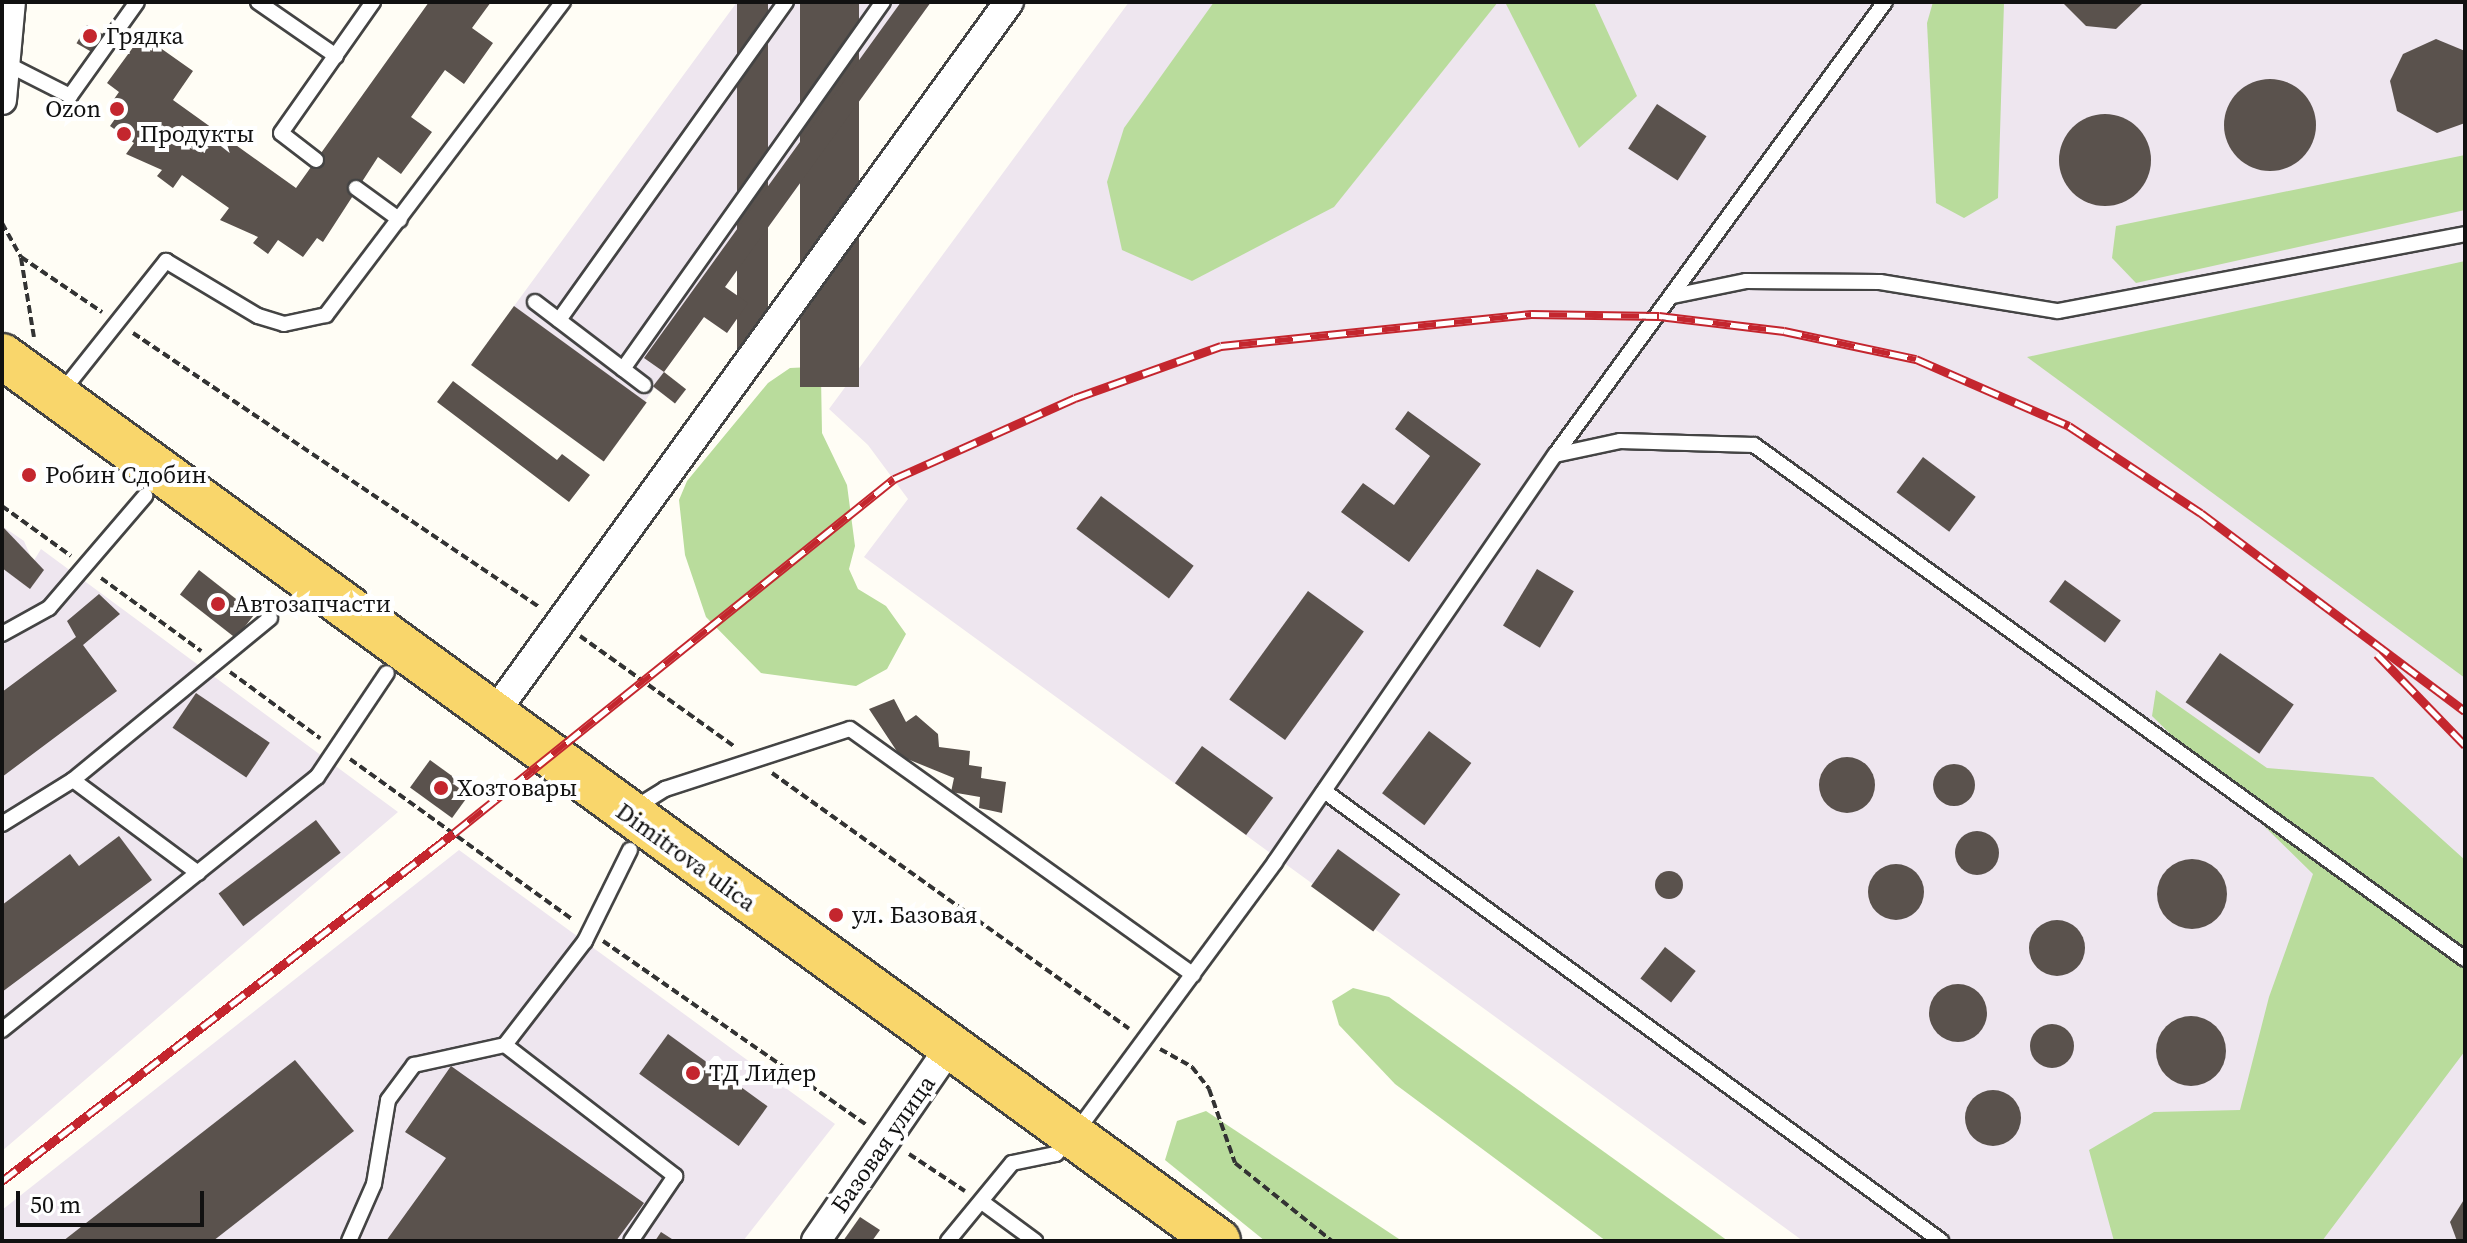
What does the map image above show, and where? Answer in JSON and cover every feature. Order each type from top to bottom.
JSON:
[{"type":"main road","name":"Dimitrova ulica","points":[[17,352],[58,397],[493,715],[628,832]]},
{"type":"main road","name":"Dimitrova ulica","points":[[2,394],[387,673],[628,832],[1065,1145],[1218,1241]]},
{"type":"main road","name":"Dimitrova ulica","points":[[1065,1145],[1174,1241]]},
{"type":"street","points":[[2,100],[11,2]]},
{"type":"street","points":[[493,715],[558,620],[1009,2]]},
{"type":"street","name":"Базовая улица","points":[[816,1241],[943,1058]]},
{"type":"lane","points":[[5,63],[70,96],[137,2]]},
{"type":"lane","points":[[258,2],[336,56]]},
{"type":"lane","points":[[316,160],[281,133],[373,2]]},
{"type":"lane","points":[[58,397],[166,261],[258,316],[306,322],[345,295],[563,2]]},
{"type":"lane","points":[[559,320],[786,2]]},
{"type":"lane","points":[[623,369],[883,2]]},
{"type":"lane","points":[[948,1241],[1012,1163],[1065,1145],[1146,1041],[1324,791],[1555,455],[1885,2]]},
{"type":"lane","points":[[356,188],[400,220]]},
{"type":"lane","points":[[1673,296],[1746,281],[1880,282],[2058,311],[2465,234]]},
{"type":"lane","points":[[535,302],[644,385]]},
{"type":"lane","points":[[1555,455],[1620,441],[1754,445],[2465,959]]},
{"type":"lane","points":[[2,634],[49,608],[145,496]]},
{"type":"lane","points":[[2,824],[73,780],[270,618]]},
{"type":"lane","points":[[2,1030],[317,777],[387,673]]},
{"type":"lane","points":[[349,1241],[374,1184],[388,1100],[414,1065],[505,1045],[590,932],[628,832],[665,789],[752,759],[850,729],[1193,975]]},
{"type":"lane","points":[[73,780],[198,873]]},
{"type":"lane","points":[[1324,791],[1941,1241]]},
{"type":"lane","points":[[505,1045],[675,1176],[631,1241]]},
{"type":"lane","points":[[982,1202],[1035,1241]]},
{"type":"path","points":[[2,223],[21,257],[558,620],[1146,1041],[1192,1067],[1209,1089],[1235,1163],[1332,1241]]},
{"type":"path","points":[[17,352],[21,257]]},
{"type":"path","points":[[2,506],[590,932],[982,1202]]},
{"type":"shaded area","points":[[737,2],[931,2],[725,287],[748,303],[727,333],[704,317],[664,372],[676,403],[654,388],[619,440],[487,343]]},
{"type":"shaded area","points":[[1129,2],[2465,2],[2465,1241],[1803,1241],[864,557],[908,499],[868,445],[829,409]]},
{"type":"shaded area","points":[[2,526],[24,541],[33,562],[41,549],[398,812],[2,1151]]},
{"type":"shaded area","points":[[459,850],[835,1124],[743,1241],[2,1241],[2,1210]]},
{"type":"green space","points":[[1214,2],[1498,2],[1334,207],[1192,281],[1122,250],[1107,182],[1124,128]]},
{"type":"green space","points":[[1505,2],[1594,2],[1637,96],[1579,148]]},
{"type":"green space","points":[[1933,2],[2004,2],[1998,198],[1964,218],[1936,203],[1927,23]]},
{"type":"green space","points":[[2465,155],[2465,210],[2136,283],[2112,258],[2116,226]]},
{"type":"green space","points":[[2465,261],[2465,678],[2027,357]]},
{"type":"green space","points":[[811,367],[821,377],[822,433],[847,485],[855,546],[849,569],[858,589],[886,606],[906,634],[887,669],[856,686],[761,673],[706,617],[685,555],[679,500],[687,481],[768,383],[790,368]]},
{"type":"green space","points":[[2156,690],[2267,768],[2373,777],[2465,860],[2465,1051],[2322,1241],[2114,1241],[2089,1150],[2154,1112],[2240,1110],[2269,997],[2313,874],[2152,716]]},
{"type":"green space","points":[[1353,988],[1389,997],[1728,1241],[1606,1241],[1395,1084],[1339,1025],[1332,1001]]},
{"type":"green space","points":[[1206,1111],[1402,1241],[1265,1241],[1165,1160],[1177,1121]]},
{"type":"building","points":[[429,2],[491,2],[472,28],[493,43],[464,84],[445,70],[411,117],[432,132],[401,174],[378,157],[323,242],[317,238],[303,257],[278,240],[268,254],[253,243],[258,237],[220,220],[229,208],[182,175],[173,188],[157,176],[162,170],[126,154],[134,143],[110,126],[117,116],[107,109],[119,92],[107,83],[142,35],[193,71],[173,100],[296,188]]},
{"type":"building","points":[[737,2],[768,2],[768,348],[737,348]]},
{"type":"building","points":[[800,2],[859,2],[859,387],[800,387]]},
{"type":"building","points":[[901,2],[931,2],[725,287],[748,303],[727,333],[704,317],[664,372],[644,358]]},
{"type":"building","points":[[2062,2],[2144,2],[2116,29],[2086,26]]},
{"type":"building","points":[[87,25],[104,35],[94,53],[76,43]]},
{"type":"building","points":[[2436,39],[2465,51],[2465,123],[2437,133],[2397,111],[2390,81],[2403,54]]},
{"type":"building","points":[[2270,79],[2288,82],[2303,92],[2313,107],[2316,125],[2313,143],[2303,158],[2288,168],[2270,171],[2252,168],[2237,158],[2227,143],[2224,125],[2227,107],[2237,92],[2252,82]]},
{"type":"building","points":[[1657,104],[1706,136],[1678,181],[1628,148]]},
{"type":"building","points":[[2105,114],[2123,117],[2138,127],[2148,142],[2151,160],[2148,178],[2138,193],[2123,203],[2105,206],[2087,203],[2072,193],[2062,178],[2059,160],[2062,142],[2072,127],[2087,117]]},
{"type":"building","points":[[514,306],[647,402],[604,461],[471,365]]},
{"type":"building","points":[[664,372],[686,389],[675,403],[653,386]]},
{"type":"building","points":[[453,381],[557,460],[562,454],[590,475],[569,502],[437,402]]},
{"type":"building","points":[[1408,411],[1481,464],[1409,562],[1341,512],[1363,483],[1394,505],[1430,456],[1395,429]]},
{"type":"building","points":[[1923,457],[1976,497],[1949,532],[1897,492]]},
{"type":"building","points":[[1101,496],[1194,566],[1169,599],[1076,529]]},
{"type":"building","points":[[2,526],[44,570],[30,589],[2,568]]},
{"type":"building","points":[[1537,569],[1574,591],[1540,648],[1503,626]]},
{"type":"building","name":"Автозапчасти","points":[[199,570],[255,614],[236,638],[180,594]]},
{"type":"building","points":[[2065,580],[2121,621],[2105,642],[2049,602]]},
{"type":"building","points":[[1308,591],[1364,632],[1285,740],[1229,699]]},
{"type":"building","points":[[99,594],[120,614],[83,645],[117,691],[2,777],[2,692],[76,637],[67,621]]},
{"type":"building","points":[[2220,653],[2294,705],[2259,754],[2186,702]]},
{"type":"building","points":[[196,693],[270,743],[246,778],[173,728]]},
{"type":"building","points":[[894,699],[906,722],[916,715],[938,734],[939,747],[970,751],[969,765],[982,767],[981,778],[1006,782],[1002,813],[979,808],[980,797],[951,792],[954,778],[900,756],[869,709]]},
{"type":"building","points":[[1429,731],[1471,763],[1424,825],[1382,793]]},
{"type":"building","points":[[1202,746],[1273,798],[1246,835],[1175,783]]},
{"type":"building","points":[[1847,757],[1867,765],[1875,785],[1867,805],[1847,813],[1827,805],[1819,785],[1827,765]]},
{"type":"building","name":"Хозтовары","points":[[430,760],[472,791],[452,818],[410,788]]},
{"type":"building","points":[[1954,764],[1969,770],[1975,785],[1969,800],[1954,806],[1939,800],[1933,785],[1939,770]]},
{"type":"building","points":[[316,820],[341,853],[243,926],[219,893]]},
{"type":"building","points":[[1977,831],[1992,838],[1999,853],[1992,868],[1977,875],[1962,868],[1955,853],[1962,838]]},
{"type":"building","points":[[119,836],[152,880],[2,992],[2,905],[70,854],[79,866]]},
{"type":"building","points":[[1338,849],[1400,894],[1373,931],[1311,886]]},
{"type":"building","points":[[2192,859],[2217,869],[2227,894],[2217,919],[2192,929],[2167,919],[2157,894],[2167,869]]},
{"type":"building","points":[[1896,864],[1916,872],[1924,892],[1916,912],[1896,920],[1876,912],[1868,892],[1876,872]]},
{"type":"building","points":[[1669,871],[1679,875],[1683,885],[1679,895],[1669,899],[1659,895],[1655,885],[1659,875]]},
{"type":"building","points":[[2057,920],[2077,928],[2085,948],[2077,968],[2057,976],[2037,968],[2029,948],[2037,928]]},
{"type":"building","points":[[1665,947],[1696,971],[1671,1003],[1640,979]]},
{"type":"building","points":[[1958,984],[1979,992],[1987,1013],[1979,1034],[1958,1042],[1937,1034],[1929,1013],[1937,992]]},
{"type":"building","points":[[2191,1016],[2216,1026],[2226,1051],[2216,1076],[2191,1086],[2166,1076],[2156,1051],[2166,1026]]},
{"type":"building","points":[[2052,1024],[2067,1031],[2074,1046],[2067,1061],[2052,1068],[2037,1061],[2030,1046],[2037,1031]]},
{"type":"building","points":[[668,1034],[768,1106],[739,1146],[639,1074]]},
{"type":"building","points":[[295,1060],[354,1131],[213,1241],[63,1241]]},
{"type":"building","points":[[451,1066],[644,1203],[616,1241],[386,1241],[446,1158],[405,1132]]},
{"type":"building","points":[[1993,1090],[2013,1098],[2021,1118],[2013,1138],[1993,1146],[1973,1138],[1965,1118],[1973,1098]]},
{"type":"building","points":[[2465,1198],[2465,1241],[2457,1241],[2450,1222]]},
{"type":"building","points":[[860,1217],[880,1230],[872,1241],[843,1241]]},
{"type":"building","points":[[661,1232],[675,1241],[655,1241]]},
{"type":"railway","points":[[2,1181],[454,833],[894,479],[1075,398],[1221,346],[1531,314],[1659,316],[1784,331],[1916,359],[2069,426],[2201,513],[2465,711]]},
{"type":"railway","points":[[2377,654],[2465,745]]},
{"type":"place","name":"Грядка","points":[[90,36]]},
{"type":"place","name":"Ozon","points":[[117,109]]},
{"type":"place","name":"Продукты","points":[[124,134]]},
{"type":"place","name":"Робин Сдобин","points":[[29,475]]},
{"type":"place","name":"Автозапчасти","points":[[218,604]]},
{"type":"place","name":"Хозтовары","points":[[441,788]]},
{"type":"place","name":"ул. Базовая","points":[[836,915]]},
{"type":"place","name":"ТД Лидер","points":[[693,1073]]}]
